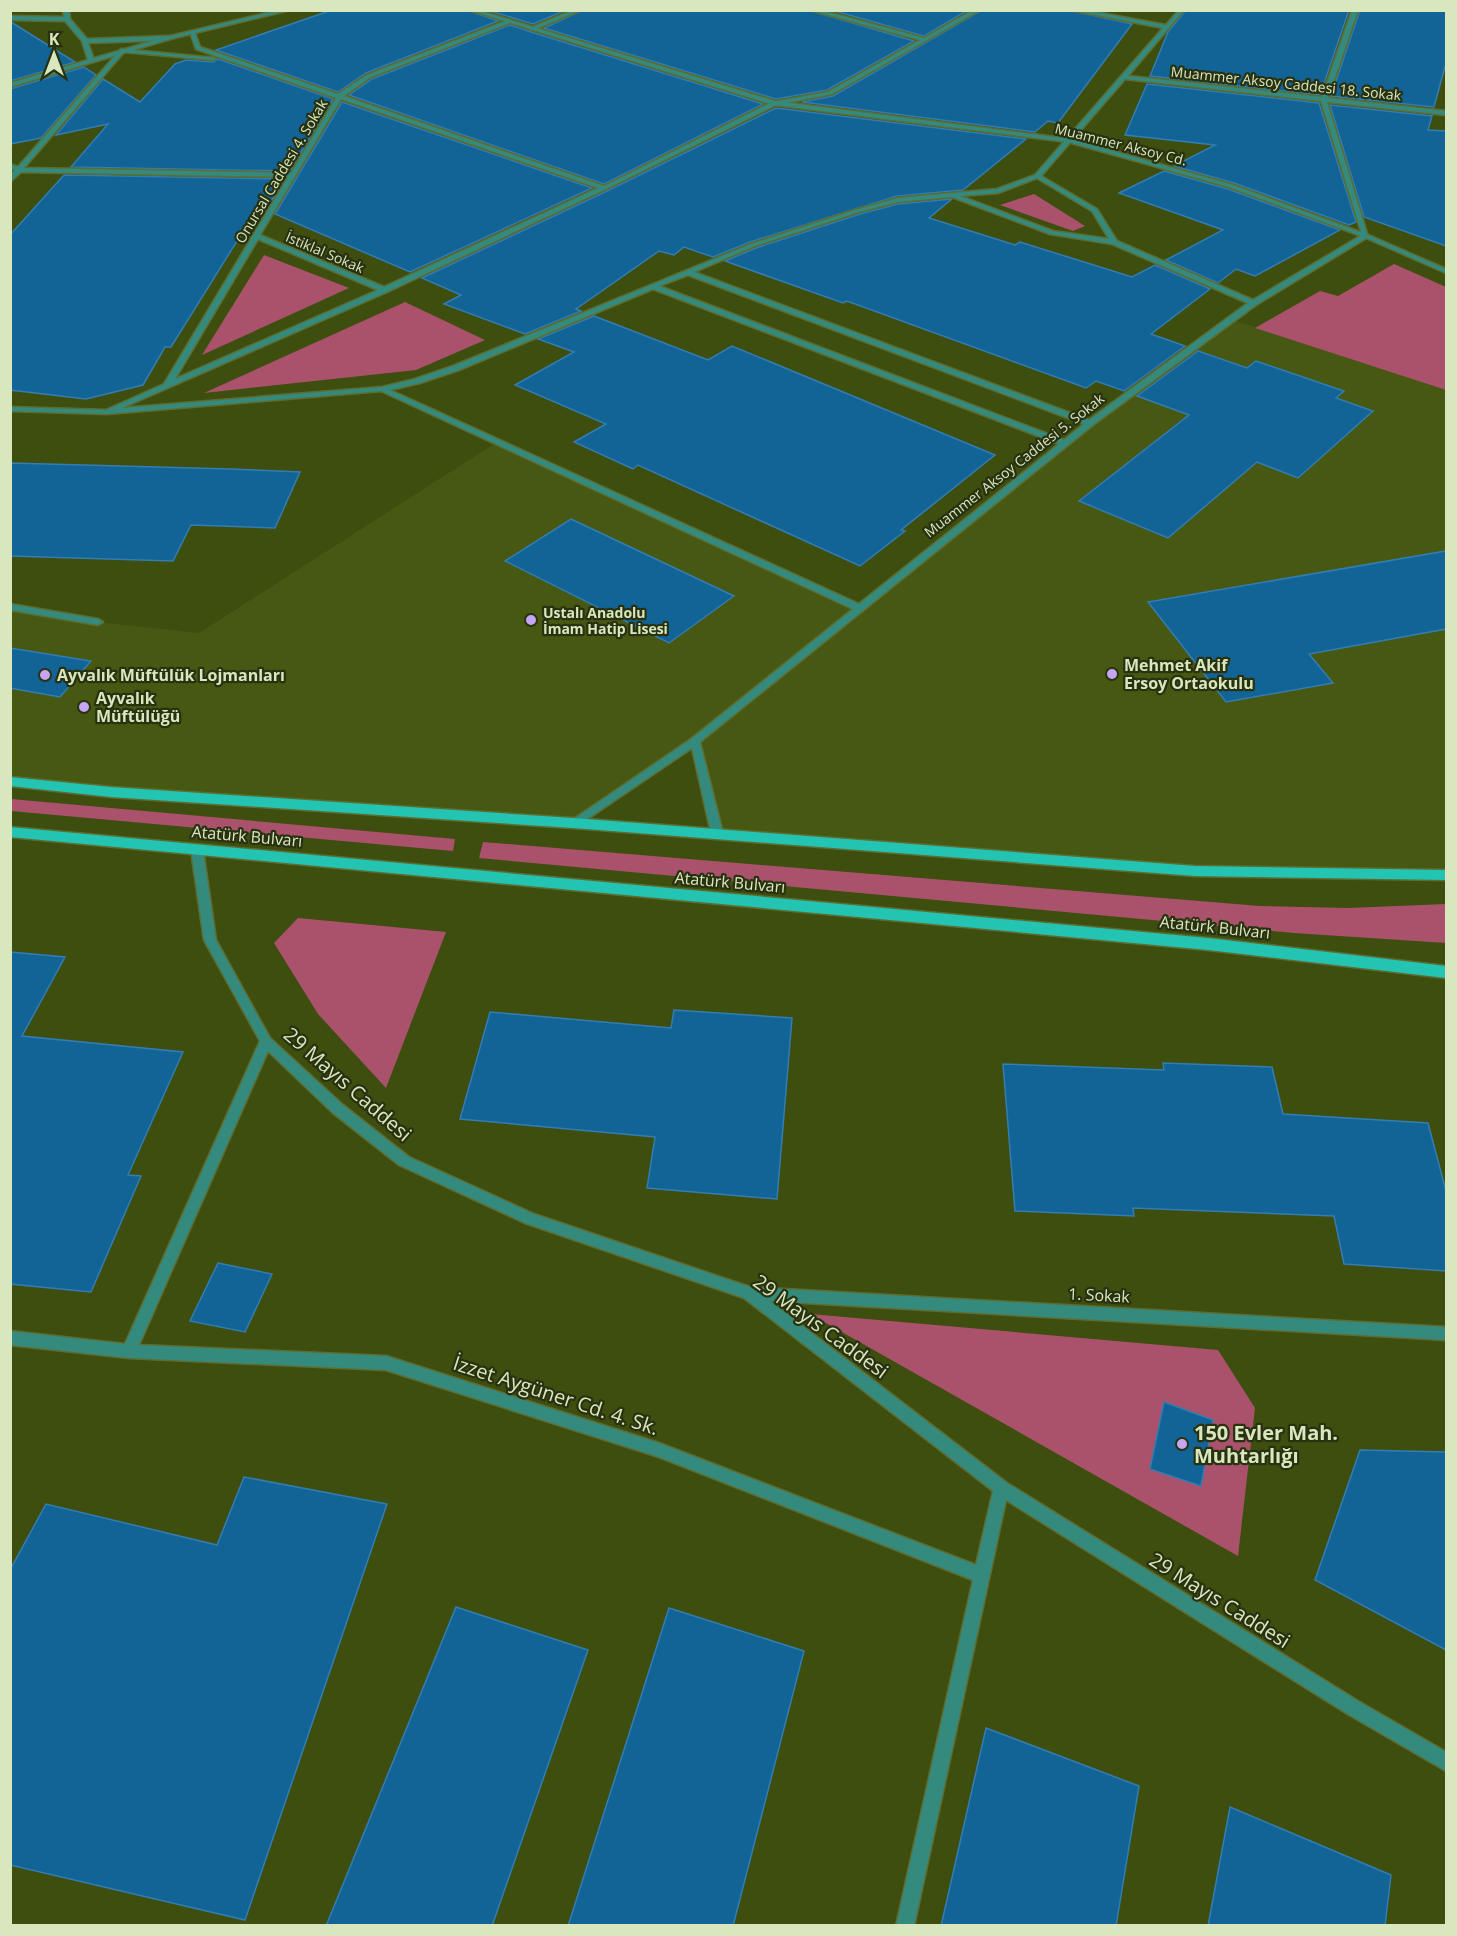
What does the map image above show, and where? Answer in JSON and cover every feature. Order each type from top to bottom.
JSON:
[{"type":"main road","name":"Atatürk Bulvarı","points":[[10,781],[111,792],[717,833],[1195,871],[1446,875]]},
{"type":"main road","name":"Atatürk Bulvarı","points":[[10,832],[1197,943],[1446,972]]},
{"type":"street","points":[[66,10],[67,19],[85,41],[91,60]]},
{"type":"street","points":[[10,85],[168,38],[288,10]]},
{"type":"street","name":"Muammer Aksoy Cd.","points":[[471,10],[774,103],[1069,140],[1231,186],[1366,236],[1446,271]]},
{"type":"street","points":[[531,29],[579,10]]},
{"type":"street","points":[[812,10],[925,40]]},
{"type":"street","points":[[107,412],[384,290],[604,188],[774,103],[830,93],[978,10]]},
{"type":"street","points":[[1072,10],[1168,27]]},
{"type":"street","points":[[10,409],[107,412],[382,389],[417,381],[456,368],[753,245],[857,211],[898,200],[998,191],[1037,176],[1182,10]]},
{"type":"street","points":[[1355,10],[1324,100],[1366,236]]},
{"type":"street","points":[[10,18],[67,19]]},
{"type":"street","name":"Onursal Caddesi 4. Sokak","points":[[166,386],[340,96],[369,76],[508,22]]},
{"type":"street","points":[[192,33],[198,48],[604,188]]},
{"type":"street","points":[[85,41],[168,38]]},
{"type":"street","points":[[123,51],[235,59]]},
{"type":"street","points":[[10,180],[123,51]]},
{"type":"street","name":"Muammer Aksoy Caddesi 18. Sokak","points":[[1124,77],[1446,112]]},
{"type":"street","points":[[10,166],[21,170],[292,175]]},
{"type":"street","points":[[1037,176],[1095,210],[1114,242]]},
{"type":"street","points":[[951,196],[1052,233],[1114,242],[1253,303]]},
{"type":"street","name":"İstiklal Sokak","points":[[256,236],[384,290]]},
{"type":"street","name":"Muammer Aksoy Caddesi 5. Sokak","points":[[573,823],[695,741],[1090,423],[1253,303],[1366,236]]},
{"type":"street","points":[[687,272],[1090,423]]},
{"type":"street","points":[[652,286],[1064,443]]},
{"type":"street","points":[[382,389],[858,608]]},
{"type":"street","points":[[10,607],[98,621]]},
{"type":"street","points":[[695,741],[717,833]]},
{"type":"street","name":"29 Mayıs Caddesi","points":[[197,850],[210,940],[266,1041],[338,1109],[404,1161],[530,1219],[749,1293],[1001,1488],[1446,1762]]},
{"type":"street","points":[[129,1351],[266,1041]]},
{"type":"street","name":"1. Sokak","points":[[749,1293],[1446,1333]]},
{"type":"street","name":"İzzet Aygüner Cd. 4. Sk.","points":[[10,1338],[129,1351],[386,1363],[659,1450],[981,1575]]},
{"type":"street","points":[[905,1926],[1001,1488]]},
{"type":"shaded area","points":[[1034,194],[1085,226],[1073,231],[1000,205]]},
{"type":"shaded area","points":[[264,255],[349,288],[202,355]]},
{"type":"shaded area","points":[[1394,264],[1446,287],[1446,390],[1255,328],[1320,291],[1338,296]]},
{"type":"shaded area","points":[[405,302],[485,340],[416,370],[204,393]]},
{"type":"shaded area","points":[[1230,319],[1446,390],[1446,875],[1195,871],[717,833],[695,741],[573,823],[11,781],[10,607],[98,622],[199,633],[497,442],[859,608],[993,501]]},
{"type":"shaded area","points":[[11,799],[455,839],[453,851],[11,811]]},
{"type":"shaded area","points":[[483,842],[1260,906],[1348,908],[1446,904],[1446,943],[1294,933],[479,858]]},
{"type":"shaded area","points":[[298,918],[446,932],[386,1088],[318,1014],[274,943]]},
{"type":"shaded area","points":[[810,1314],[1218,1350],[1255,1408],[1238,1556]]},
{"type":"building","points":[[332,10],[467,10],[498,21],[366,73],[338,92],[216,50]]},
{"type":"building","points":[[487,10],[566,10],[533,24]]},
{"type":"building","points":[[583,10],[808,10],[914,41],[827,90],[776,99],[544,28]]},
{"type":"building","points":[[831,10],[968,10],[924,36]]},
{"type":"building","points":[[982,10],[1068,10],[1132,24],[1058,123],[1048,121],[1035,132],[802,102],[833,96]]},
{"type":"building","points":[[1186,10],[1349,10],[1320,95],[1150,76],[1168,32]]},
{"type":"building","points":[[1360,10],[1446,10],[1446,63],[1434,107],[1331,96]]},
{"type":"building","points":[[11,22],[75,62],[10,81]]},
{"type":"building","points":[[510,25],[763,104],[604,184],[349,95],[372,79]]},
{"type":"building","points":[[218,59],[333,99],[290,171],[71,167],[108,124],[56,135],[103,79],[140,102],[175,64],[186,60],[213,62]]},
{"type":"building","points":[[84,67],[96,75],[41,138],[10,144],[10,89]]},
{"type":"building","points":[[1147,84],[1319,103],[1356,222],[1349,225],[1234,183],[1174,166],[1215,145],[1125,135]]},
{"type":"building","points":[[342,102],[592,188],[410,272],[275,214]]},
{"type":"building","points":[[1330,105],[1432,116],[1428,130],[1446,131],[1446,246],[1364,217]]},
{"type":"building","points":[[776,108],[1026,139],[963,190],[897,196],[750,242],[713,257],[684,247],[674,255],[659,251],[576,309],[581,311],[525,334],[444,304],[461,295],[422,278],[607,191]]},
{"type":"building","points":[[1164,171],[1228,189],[1340,230],[1255,276],[1236,269],[1218,283],[1166,260],[1223,230],[1119,193]]},
{"type":"building","points":[[64,175],[284,179],[266,210],[261,208],[255,217],[252,217],[171,347],[165,347],[143,385],[86,399],[10,390],[10,235]]},
{"type":"building","points":[[952,199],[929,218],[1015,245],[1020,242],[1132,277],[1155,265],[1210,289],[1151,334],[1185,346],[1124,391],[1096,381],[1086,388],[847,301],[843,303],[725,261],[756,248],[860,214],[898,204]]},
{"type":"building","points":[[594,316],[708,360],[732,346],[995,455],[860,566],[638,465],[633,469],[574,442],[606,424],[515,385],[574,352],[538,339]]},
{"type":"building","points":[[1198,351],[1247,368],[1256,361],[1344,391],[1336,398],[1373,411],[1298,478],[1257,462],[1168,538],[1079,501],[1189,415],[1137,396]]},
{"type":"building","points":[[10,463],[300,472],[275,528],[191,525],[173,561],[10,556]]},
{"type":"building","name":"Ustalı Anadolu İmam Hatip Lisesi","points":[[571,519],[734,596],[669,643],[505,561]]},
{"type":"building","points":[[1446,551],[1446,629],[1309,654],[1333,683],[1226,702],[1148,602]]},
{"type":"building","name":"Ayvalık Müftülük Lojmanları","points":[[10,648],[91,661],[60,697],[10,688]]},
{"type":"building","points":[[10,952],[65,957],[22,1036],[183,1052],[128,1175],[141,1176],[91,1292],[10,1284]]},
{"type":"building","points":[[674,1010],[792,1018],[777,1199],[647,1188],[655,1137],[460,1119],[490,1012],[671,1028]]},
{"type":"building","points":[[1163,1063],[1272,1067],[1283,1114],[1428,1123],[1446,1191],[1446,1271],[1344,1264],[1334,1216],[1133,1208],[1134,1216],[1015,1211],[1003,1064],[1164,1070]]},
{"type":"building","points":[[218,1263],[272,1274],[245,1332],[190,1321]]},
{"type":"building","name":"150 Evler Mah. Muhtarlığı","points":[[1164,1402],[1213,1420],[1201,1486],[1150,1469]]},
{"type":"building","points":[[1360,1450],[1446,1452],[1446,1650],[1315,1580]]},
{"type":"building","points":[[244,1477],[387,1504],[245,1920],[10,1865],[10,1570],[46,1504],[217,1545]]},
{"type":"building","points":[[456,1607],[588,1650],[492,1926],[326,1926]]},
{"type":"building","points":[[669,1608],[804,1651],[733,1926],[568,1926]]},
{"type":"building","points":[[986,1728],[1139,1786],[1116,1926],[941,1926]]},
{"type":"building","points":[[1230,1807],[1391,1875],[1385,1926],[1208,1926]]},
{"type":"place","name":"Ustalı Anadolu İmam Hatip Lisesi","points":[[531,620]]},
{"type":"place","name":"Mehmet Akif Ersoy Ortaokulu","points":[[1112,674]]},
{"type":"place","name":"Ayvalık Müftülük Lojmanları","points":[[45,675]]},
{"type":"place","name":"Ayvalık Müftülüğü","points":[[84,707]]},
{"type":"place","name":"150 Evler Mah. Muhtarlığı","points":[[1182,1444]]}]
